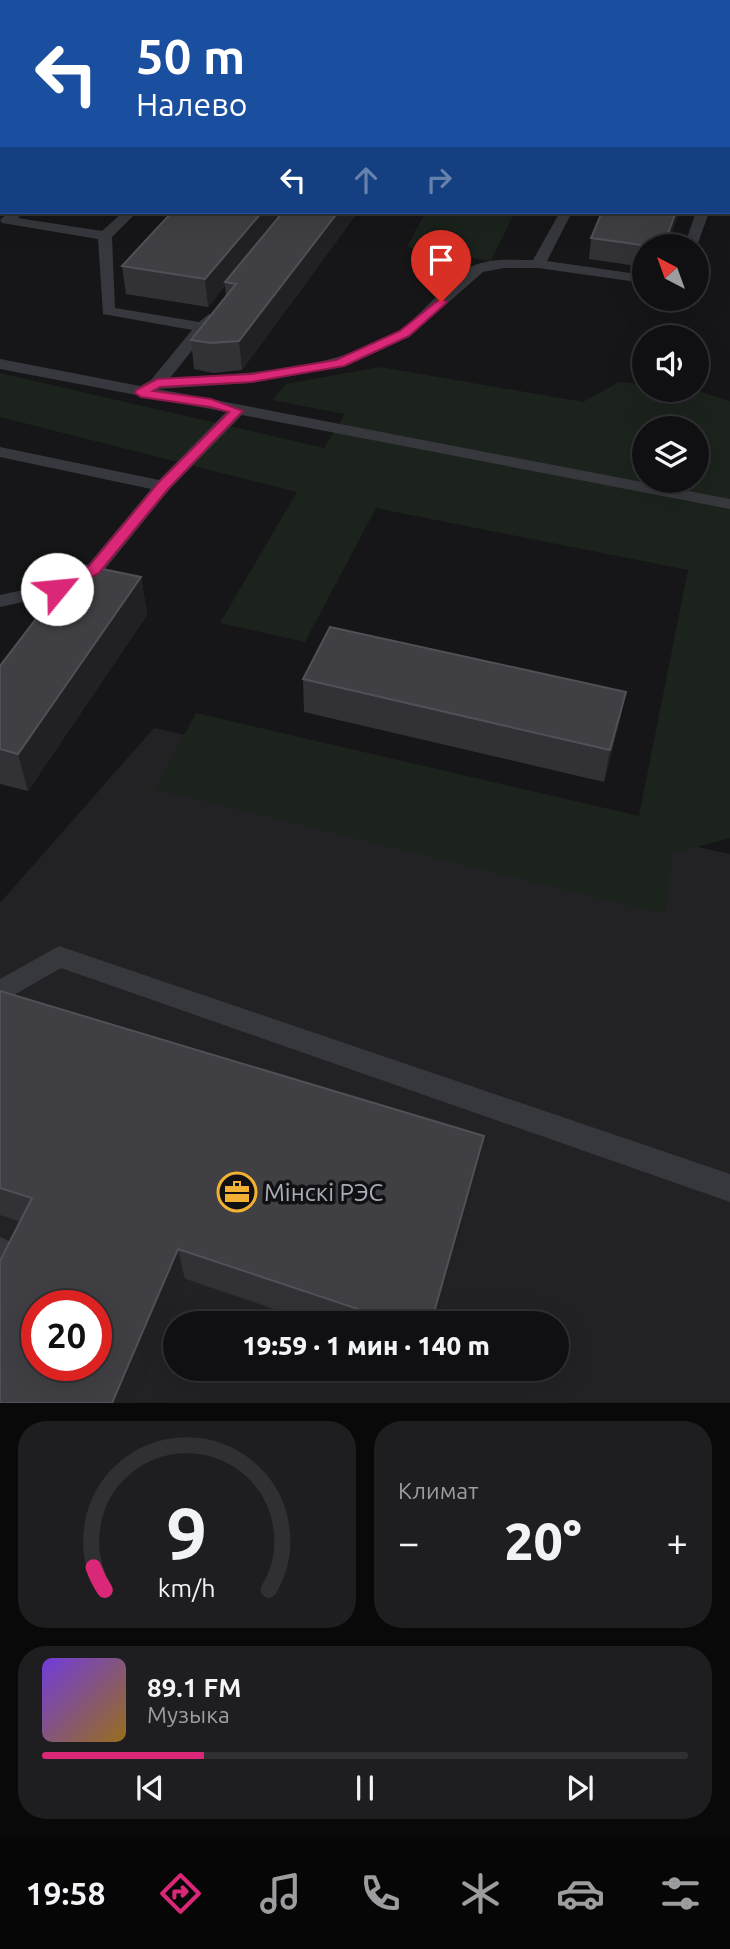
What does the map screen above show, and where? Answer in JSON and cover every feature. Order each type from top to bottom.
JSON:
[{"type":"lane","points":[[14,214],[7,220],[105,236]]},
{"type":"lane","points":[[129,214],[105,236],[108,311],[203,327]]},
{"type":"lane","points":[[538,264],[565,214]]},
{"type":"lane","points":[[695,234],[701,214]]},
{"type":"lane","points":[[157,383],[251,378],[340,363],[404,334],[478,269],[504,264],[538,264],[632,277]]},
{"type":"lane","points":[[141,393],[157,383],[220,306]]},
{"type":"lane","points":[[0,364],[730,504]]},
{"type":"lane","points":[[0,601],[57,589],[94,570],[163,486],[237,411]]},
{"type":"lane","points":[[0,452],[163,486]]},
{"type":"lane","points":[[0,992],[59,957],[730,1188]]},
{"type":"lane","points":[[0,1252],[8,1255],[0,1271]]},
{"type":"shaded area","points":[[425,214],[514,214],[491,261],[407,247]]},
{"type":"shaded area","points":[[380,367],[583,402],[619,382],[632,383],[632,402],[709,402],[709,394],[730,401],[730,838],[673,853],[665,914],[155,789],[196,713],[639,816],[688,570],[376,508],[305,642],[220,623],[297,492],[0,417],[0,373],[324,448],[345,414],[272,400],[286,384]]},
{"type":"shaded area","points":[[154,728],[730,854],[730,1403],[0,1403],[0,903]]},
{"type":"building","points":[[170,214],[260,214],[205,279],[122,266]]},
{"type":"building","points":[[281,214],[336,214],[239,341],[211,343],[191,340],[236,284],[225,282]]},
{"type":"building","points":[[601,214],[675,214],[668,234],[632,234],[632,244],[591,238]]},
{"type":"building","points":[[78,564],[141,577],[18,754],[0,749],[0,666]]},
{"type":"building","points":[[330,627],[626,692],[610,750],[303,679]]},
{"type":"building","name":"Мінскі РЭС","points":[[0,991],[484,1136],[434,1311],[364,1311],[178,1249],[112,1403],[0,1403],[0,1261],[32,1198],[0,1188]]},
{"type":"place","name":"Мінскі РЭС","points":[[237,1192]]},
{"type":"route","points":[[57,589],[94,570],[163,486],[212,433],[237,411],[211,403],[141,393],[157,383],[251,378],[340,363],[404,334],[441,302]]}]
